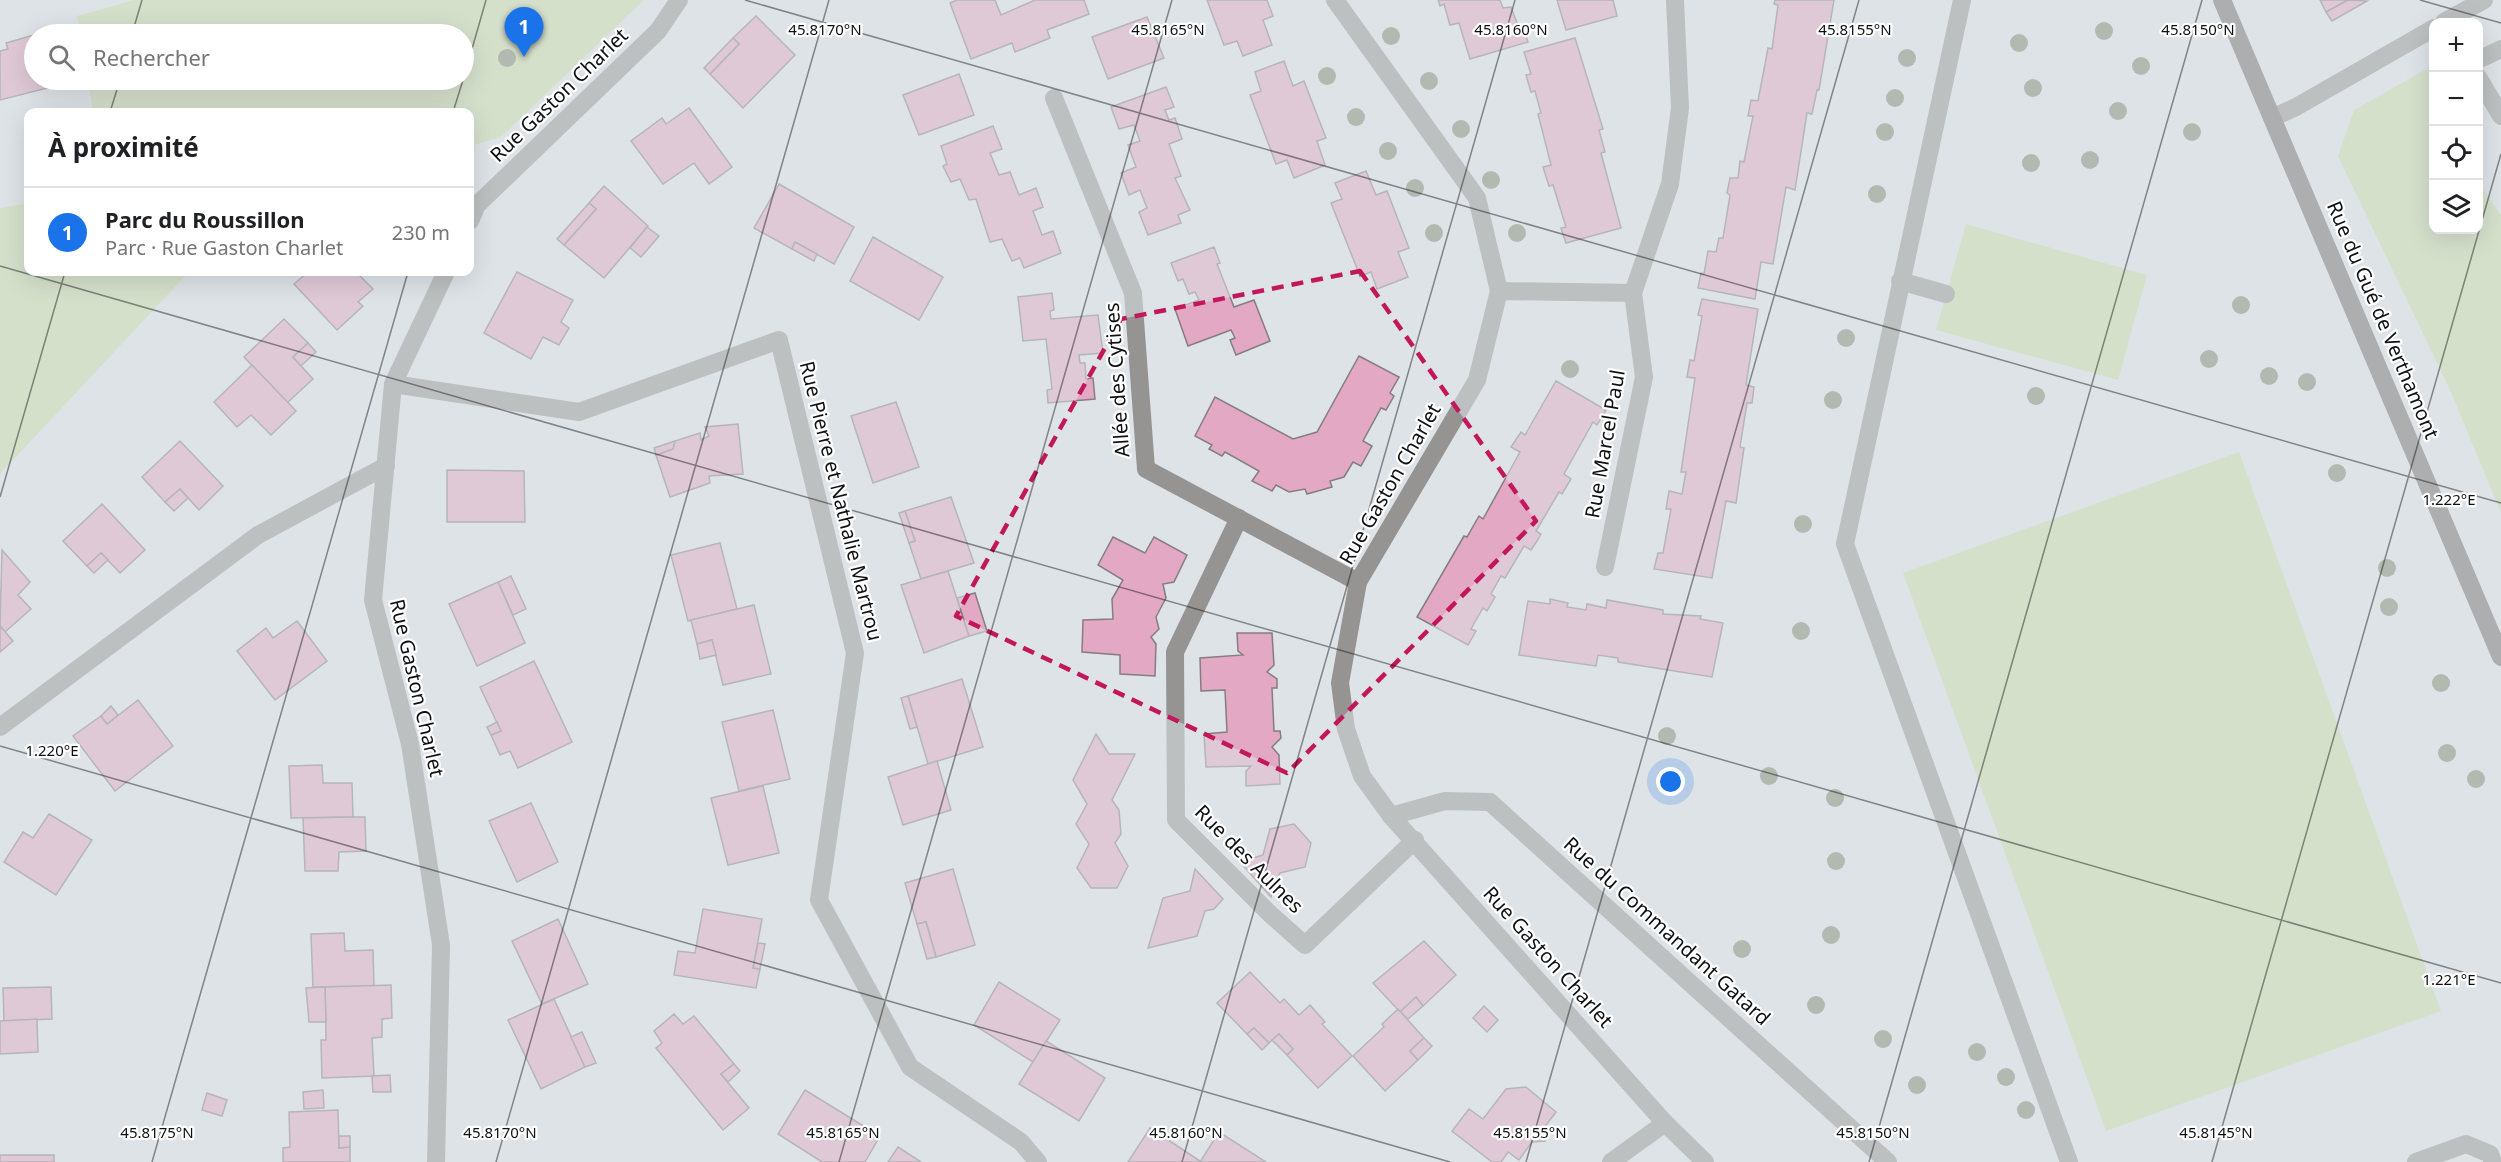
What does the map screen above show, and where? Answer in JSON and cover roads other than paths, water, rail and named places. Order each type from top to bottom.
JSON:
[{"type":"main road","name":"Rue du Gué de Verthamont","points":[[2222,0],[2501,657]]},
{"type":"street","name":"Rue Gaston Charlet","points":[[474,212],[477,205],[658,31],[679,0]]},
{"type":"street","name":"Rue Gaston Charlet","points":[[1335,0],[1477,198],[1499,291],[1477,380],[1358,582],[1340,683],[1346,729],[1362,776],[1391,816],[1665,1123],[1705,1162]]},
{"type":"street","name":"Rue Marcel Paul","points":[[1605,567],[1644,377],[1634,292],[1670,184],[1680,108],[1675,0]]},
{"type":"street","points":[[1962,0],[1845,544],[2069,1162]]},
{"type":"street","points":[[2455,18],[2484,0]]},
{"type":"street","points":[[2272,117],[2296,107],[2429,30]]},
{"type":"street","points":[[2483,58],[2501,49]]},
{"type":"street","points":[[2483,85],[2501,116]]},
{"type":"street","name":"Allée des Cytises","points":[[1054,98],[1133,293],[1146,469],[1358,582]]},
{"type":"street","name":"Rue Gaston Charlet","points":[[436,1162],[441,945],[410,744],[373,600],[393,384],[444,276]]},
{"type":"street","points":[[1900,281],[1946,294]]},
{"type":"street","points":[[1499,291],[1634,292]]},
{"type":"street","name":"Rue Pierre et Nathalie Martrou","points":[[393,384],[579,412],[779,340],[855,653],[819,900],[910,1067],[1021,1142],[1038,1162]]},
{"type":"street","points":[[0,727],[258,535],[386,466]]},
{"type":"street","name":"Rue des Aulnes","points":[[1239,518],[1175,652],[1176,820],[1270,914],[1305,945],[1414,840]]},
{"type":"street","name":"Rue du Commandant Gatard","points":[[1391,816],[1445,801],[1490,802],[1888,1162]]},
{"type":"street","points":[[1611,1162],[1665,1123]]},
{"type":"street","points":[[2416,1162],[2466,1144],[2490,1154],[2493,1162]]},
{"type":"place","name":"Parc du Roussillon","points":[[524,57]]}]
